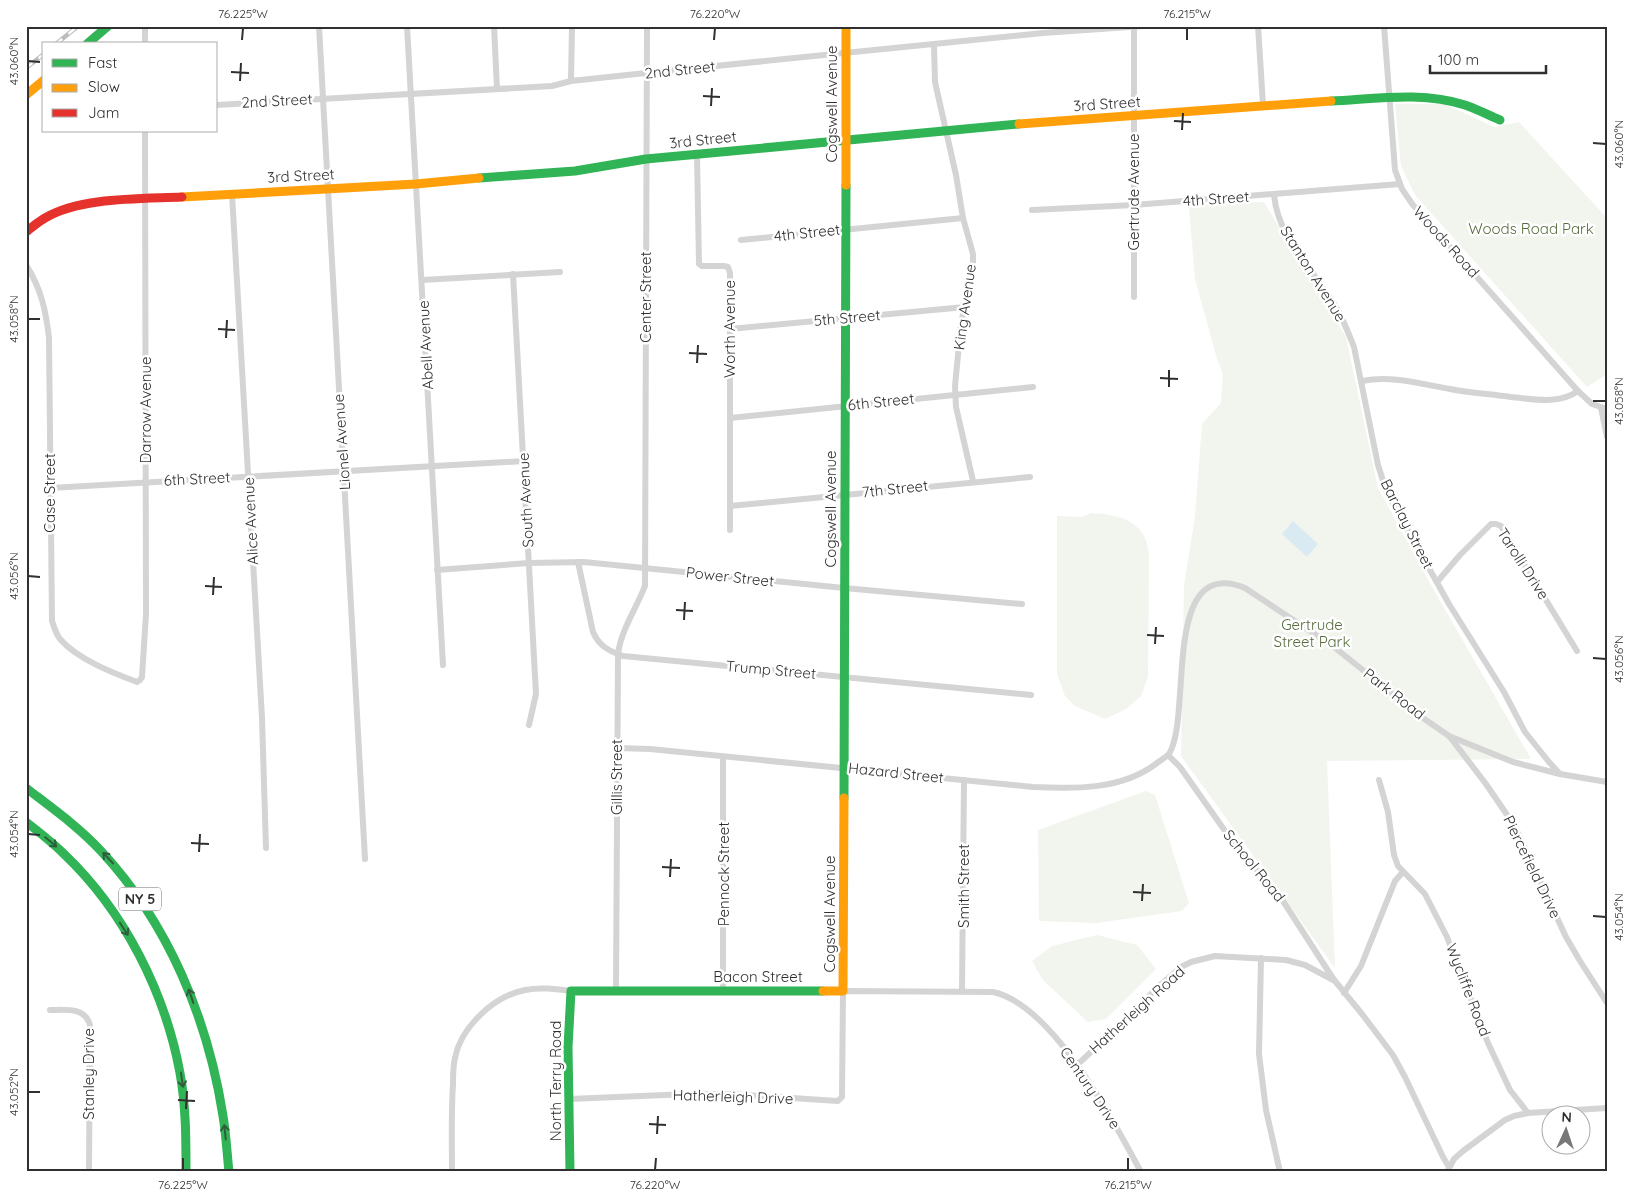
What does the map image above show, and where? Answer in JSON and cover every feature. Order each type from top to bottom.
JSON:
[{"type":"main road","points":[[89,42],[108,26]]},
{"type":"main road","name":"Cogswell Avenue","points":[[843,991],[846,26]]},
{"type":"main road","points":[[26,96],[42,82]]},
{"type":"main road","name":"3rd Street","points":[[26,232],[45,218],[66,209],[93,203],[416,184],[576,171],[646,159],[697,154],[1044,122],[1263,105],[1390,98],[1430,98],[1452,101],[1500,120]]},
{"type":"main road","name":"NY 5","points":[[26,788],[66,817],[116,867],[135,891],[170,947],[187,986],[207,1042],[223,1109],[229,1172]]},
{"type":"main road","name":"NY 5","points":[[26,822],[57,847],[93,885],[131,940],[153,981],[169,1025],[182,1078],[186,1120],[186,1172]]},
{"type":"main road","name":"Bacon Street","points":[[570,990],[843,991]]},
{"type":"main road","name":"North Terry Road","points":[[570,990],[568,1047],[570,1172]]},
{"type":"street","points":[[145,26],[145,42]]},
{"type":"street","name":"Lionel Avenue","points":[[319,26],[365,859]]},
{"type":"street","name":"Abell Avenue","points":[[407,26],[443,664]]},
{"type":"street","points":[[494,26],[497,89]]},
{"type":"street","points":[[571,81],[572,26]]},
{"type":"street","name":"Center Street","points":[[644,568],[647,26]]},
{"type":"street","name":"2nd Street","points":[[218,105],[552,86],[571,81],[646,73],[1044,33],[1144,26]]},
{"type":"street","points":[[1258,26],[1263,105]]},
{"type":"street","name":"Woods Road","points":[[1384,26],[1395,170],[1400,184],[1413,205],[1578,391],[1592,404],[1604,409]]},
{"type":"street","name":"Gertrude Avenue","points":[[1134,27],[1134,298]]},
{"type":"street","name":"King Avenue","points":[[934,45],[935,82],[947,132],[963,218],[973,254],[973,268],[961,324],[955,395],[973,481]]},
{"type":"street","name":"Darrow Avenue","points":[[133,680],[137,682],[142,677],[146,614],[145,132]]},
{"type":"street","name":"Worth Avenue","points":[[697,154],[699,264],[702,266],[728,267],[730,273],[730,530]]},
{"type":"street","name":"4th Street","points":[[1032,210],[1134,205],[1400,184]]},
{"type":"street","name":"Alice Avenue","points":[[232,194],[262,718],[266,848]]},
{"type":"street","name":"Stanton Avenue","points":[[1274,195],[1275,210],[1284,231],[1334,304],[1347,329],[1354,347],[1362,381]]},
{"type":"street","name":"4th Street","points":[[741,240],[963,218]]},
{"type":"street","name":"Case Street","points":[[26,265],[38,285],[46,308],[49,338],[52,621],[56,633],[80,656],[133,680]]},
{"type":"street","points":[[422,280],[560,272]]},
{"type":"street","name":"South Avenue","points":[[513,274],[536,694],[529,725]]},
{"type":"street","name":"5th Street","points":[[730,329],[965,307]]},
{"type":"street","points":[[1362,381],[1398,380],[1452,390],[1544,400],[1570,397],[1578,391]]},
{"type":"street","name":"Barclay Street","points":[[1362,381],[1378,465],[1387,493],[1529,738],[1560,774]]},
{"type":"street","name":"6th Street","points":[[730,418],[1033,387]]},
{"type":"street","points":[[1604,409],[1607,437]]},
{"type":"street","name":"6th Street","points":[[50,488],[524,461]]},
{"type":"street","name":"7th Street","points":[[730,506],[1030,476]]},
{"type":"street","name":"Tarolli Drive","points":[[1437,582],[1460,555],[1491,524],[1501,526],[1577,651]]},
{"type":"street","name":"Power Street","points":[[437,570],[578,562],[1022,604]]},
{"type":"street","name":"Trump Street","points":[[578,562],[592,632],[598,642],[606,649],[618,654],[636,658],[1031,695]]},
{"type":"street","name":"Gillis Street","points":[[616,990],[618,654],[619,646],[630,617],[639,601],[644,586],[644,568]]},
{"type":"street","name":"Park Road","points":[[1168,755],[1175,733],[1186,634],[1192,605],[1200,595],[1212,586],[1229,583],[1246,588],[1334,647],[1423,718],[1449,736],[1513,762],[1560,774]]},
{"type":"street","name":"Piercefield Drive","points":[[1449,736],[1486,784],[1514,825],[1566,937],[1607,1003]]},
{"type":"street","name":"Hazard Street","points":[[616,748],[650,749],[1061,788],[1106,785],[1132,778],[1147,771],[1168,755]]},
{"type":"street","name":"School Road","points":[[1168,755],[1180,768],[1230,838],[1288,907],[1335,981]]},
{"type":"street","name":"Pennock Street","points":[[723,757],[723,990]]},
{"type":"street","points":[[1560,774],[1607,782]]},
{"type":"street","name":"Smith Street","points":[[962,991],[964,780]]},
{"type":"street","name":"Wycliffe Road","points":[[1379,780],[1388,812],[1394,855],[1398,866],[1425,894],[1447,937],[1488,1043],[1510,1090],[1528,1113]]},
{"type":"street","points":[[1344,994],[1362,966],[1394,880],[1403,872]]},
{"type":"street","name":"Hatherleigh Road","points":[[1077,1065],[1159,986],[1181,967],[1199,959],[1215,956],[1260,958],[1286,960],[1305,965],[1335,981],[1393,1055],[1406,1077],[1448,1169]]},
{"type":"street","points":[[1260,958],[1259,1054],[1266,1110],[1280,1172]]},
{"type":"street","points":[[452,1172],[451,1109],[454,1058],[470,1026],[486,1009],[522,990],[541,988],[570,990]]},
{"type":"street","name":"Bacon Street","points":[[843,991],[993,992],[1004,994],[1020,1002],[1030,1011]]},
{"type":"street","name":"Hatherleigh Drive","points":[[569,1099],[722,1094],[838,1101],[842,1096],[844,1045],[843,991]]},
{"type":"street","name":"Stanley Drive","points":[[50,1010],[68,1010],[84,1013],[88,1017],[90,1024],[89,1172]]},
{"type":"street","name":"Century Drive","points":[[1030,1011],[1053,1035],[1077,1065],[1118,1130],[1141,1172]]},
{"type":"street","points":[[1448,1169],[1463,1151],[1505,1120],[1514,1116],[1528,1113],[1607,1108]]},
{"type":"green space","name":"Woods Road Park","points":[[1395,104],[1445,104],[1494,127],[1519,122],[1607,218],[1607,374],[1587,387],[1415,195],[1401,166]]},
{"type":"green space","name":"Gertrude Street Park","points":[[1264,202],[1346,337],[1378,488],[1432,587],[1531,759],[1327,761],[1335,968],[1181,756],[1184,586],[1195,516],[1202,424],[1221,403],[1223,374],[1217,359],[1195,279],[1189,206]]},
{"type":"green space","points":[[1091,513],[1121,518],[1134,525],[1145,538],[1149,555],[1148,677],[1141,696],[1126,709],[1105,719],[1075,706],[1065,696],[1057,674],[1057,516],[1082,517]]},
{"type":"green space","points":[[1146,791],[1155,795],[1189,903],[1182,911],[1096,923],[1039,921],[1038,830]]},
{"type":"green space","points":[[1097,935],[1137,945],[1156,969],[1106,1019],[1088,1022],[1043,980],[1032,961],[1052,946]]},
{"type":"shaded area","points":[[1293,521],[1318,544],[1307,557],[1282,534]]},
{"type":"railway","points":[[58,42],[78,26]]},
{"type":"railway","points":[[26,68],[42,56]]},
{"type":"traffic: fast","points":[[89,42],[108,26]]},
{"type":"traffic: fast","points":[[1331,101],[1398,97],[1432,98],[1465,105],[1500,120]]},
{"type":"traffic: fast","points":[[479,178],[575,171],[646,159],[1019,124]]},
{"type":"traffic: fast","points":[[844,798],[846,185]]},
{"type":"traffic: fast","points":[[26,788],[93,842],[125,879],[165,941],[182,974],[207,1044],[223,1116],[229,1172]]},
{"type":"traffic: fast","points":[[26,822],[50,841],[86,876],[123,927],[153,983],[164,1013],[180,1073],[185,1110],[186,1172]]},
{"type":"traffic: fast","points":[[570,1172],[568,1047],[571,991],[823,991]]},
{"type":"traffic: slow","points":[[846,26],[846,185]]},
{"type":"traffic: slow","points":[[26,95],[42,82]]},
{"type":"traffic: slow","points":[[1019,124],[1331,101]]},
{"type":"traffic: slow","points":[[182,197],[416,184],[479,178]]},
{"type":"traffic: slow","points":[[823,991],[843,991],[844,798]]},
{"type":"traffic: jam","points":[[26,232],[45,218],[75,206],[111,200],[182,197]]}]
